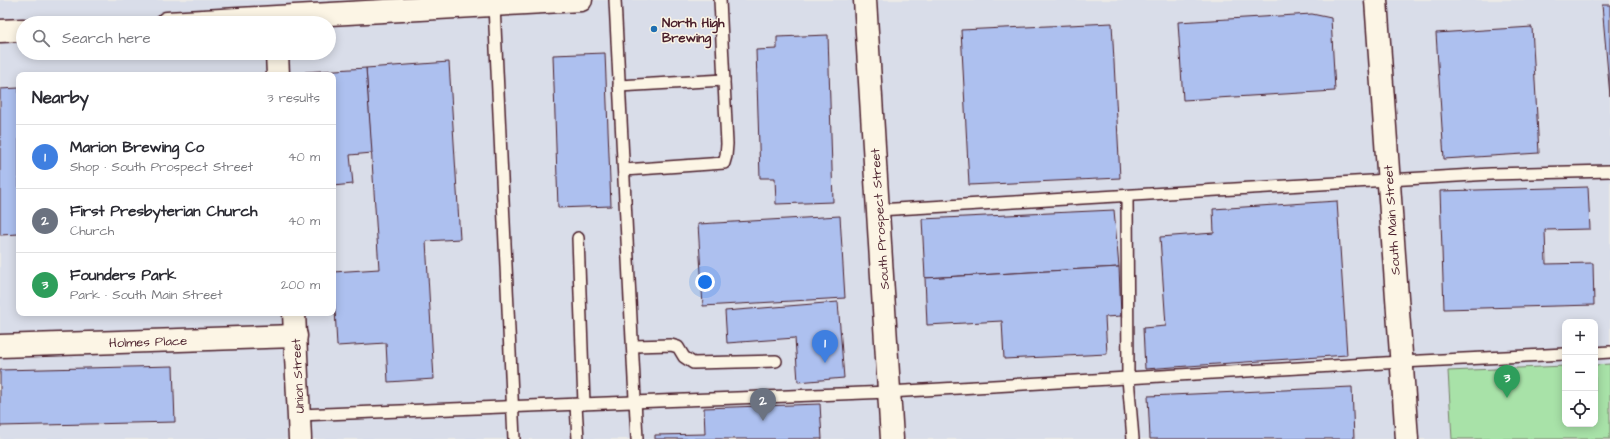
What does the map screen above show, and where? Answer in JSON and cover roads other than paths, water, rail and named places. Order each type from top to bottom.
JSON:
[{"type":"street","points":[[301,16],[365,6],[494,5],[581,0]]},
{"type":"street","name":"South Prospect Street","points":[[865,0],[892,439]]},
{"type":"street","name":"South Main Street","points":[[1376,0],[1407,439]]},
{"type":"street","points":[[0,31],[16,30]]},
{"type":"street","points":[[277,60],[278,72]]},
{"type":"street","name":"Union Street","points":[[294,316],[300,439]]},
{"type":"street","name":"Holmes Place","points":[[0,346],[296,336]]},
{"type":"lane","points":[[614,0],[637,439]]},
{"type":"lane","points":[[624,170],[724,163],[727,144],[720,0]]},
{"type":"lane","points":[[494,5],[514,439]]},
{"type":"lane","points":[[619,86],[724,80]]},
{"type":"lane","points":[[878,210],[1491,174],[1610,171]]},
{"type":"lane","points":[[1127,196],[1128,378],[1133,439]]},
{"type":"lane","points":[[578,238],[580,404],[578,439]]},
{"type":"lane","points":[[633,346],[671,345],[678,347],[684,357],[693,363],[776,361]]},
{"type":"lane","points":[[1598,353],[1610,352]]},
{"type":"lane","points":[[299,415],[889,392],[1562,354]]},
{"type":"place","name":"North High Brewing","points":[[654,29]]},
{"type":"place","name":"Marion Brewing Co","points":[[825,363]]},
{"type":"place","name":"Founders Park","points":[[1507,398]]},
{"type":"place","name":"First Presbyterian Church","points":[[763,421]]}]
